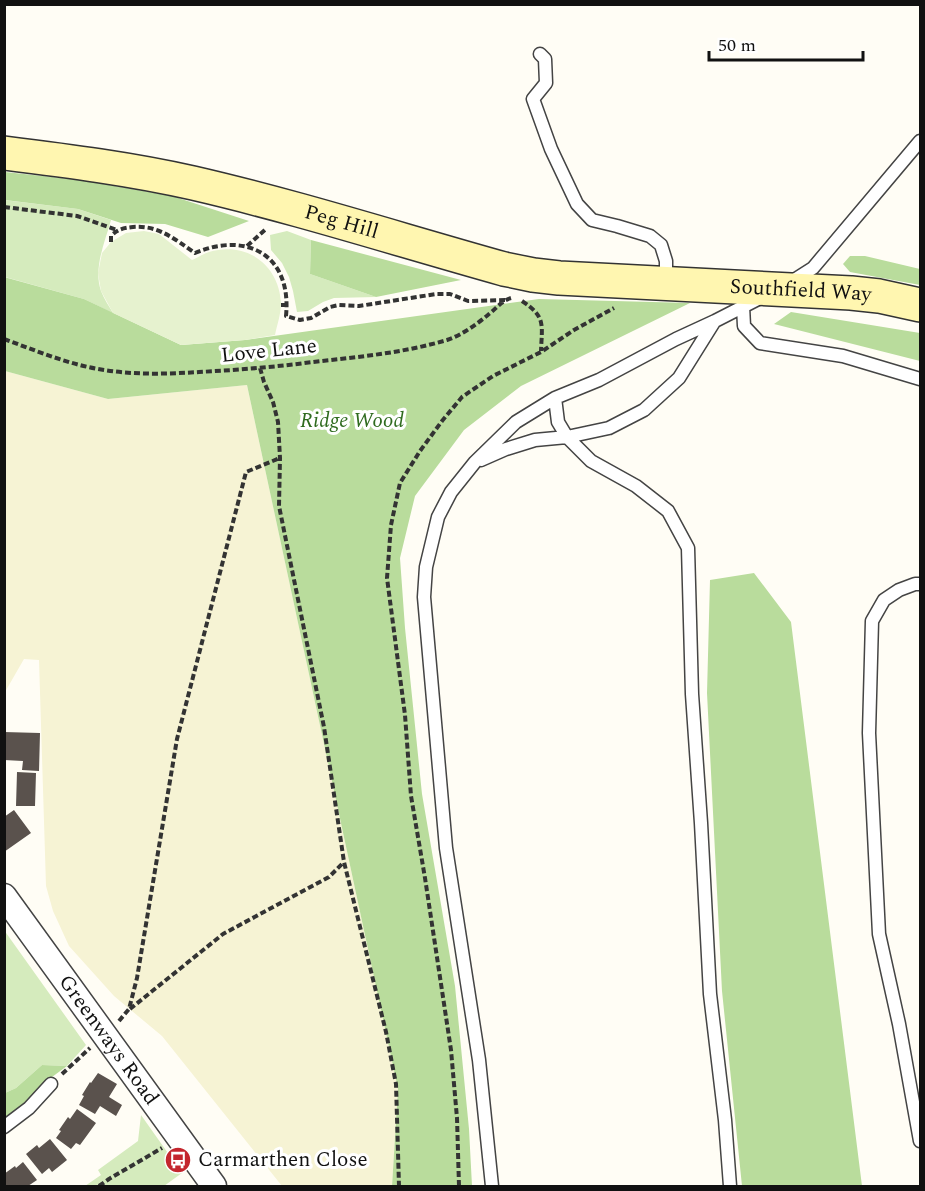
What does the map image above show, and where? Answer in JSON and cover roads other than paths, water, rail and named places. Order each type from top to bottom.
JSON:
[{"type":"main road","name":"Peg Hill","points":[[4,153],[122,169],[193,183],[533,275],[660,283]]},
{"type":"main road","name":"Southfield Way","points":[[660,283],[851,293],[921,305]]},
{"type":"street","name":"Greenways Road","points":[[4,896],[214,1186]]},
{"type":"lane","points":[[540,54],[544,59],[546,83],[533,99],[550,149],[577,204],[592,220],[650,236],[661,245],[666,261],[660,283]]},
{"type":"lane","points":[[492,1186],[479,1060],[446,848],[424,597],[426,567],[438,517],[451,492],[475,462],[516,422],[555,398],[599,380],[798,279],[813,268],[921,141]]},
{"type":"lane","points":[[743,306],[744,326],[760,343],[843,356],[921,379]]},
{"type":"lane","points":[[475,462],[535,440],[567,438],[609,428],[644,410],[679,378],[715,321]]},
{"type":"lane","points":[[555,398],[558,422],[567,438],[591,461],[636,486],[668,511],[688,548],[693,694],[710,994],[730,1186]]},
{"type":"lane","points":[[921,584],[899,590],[884,600],[872,621],[869,733],[879,934],[921,1141]]},
{"type":"lane","points":[[4,1127],[29,1108],[51,1084]]},
{"type":"place","name":"Carmarthen Close","points":[[178,1160]]},
{"type":"park label","name":"Ridge Wood","points":[[352,421]]}]
